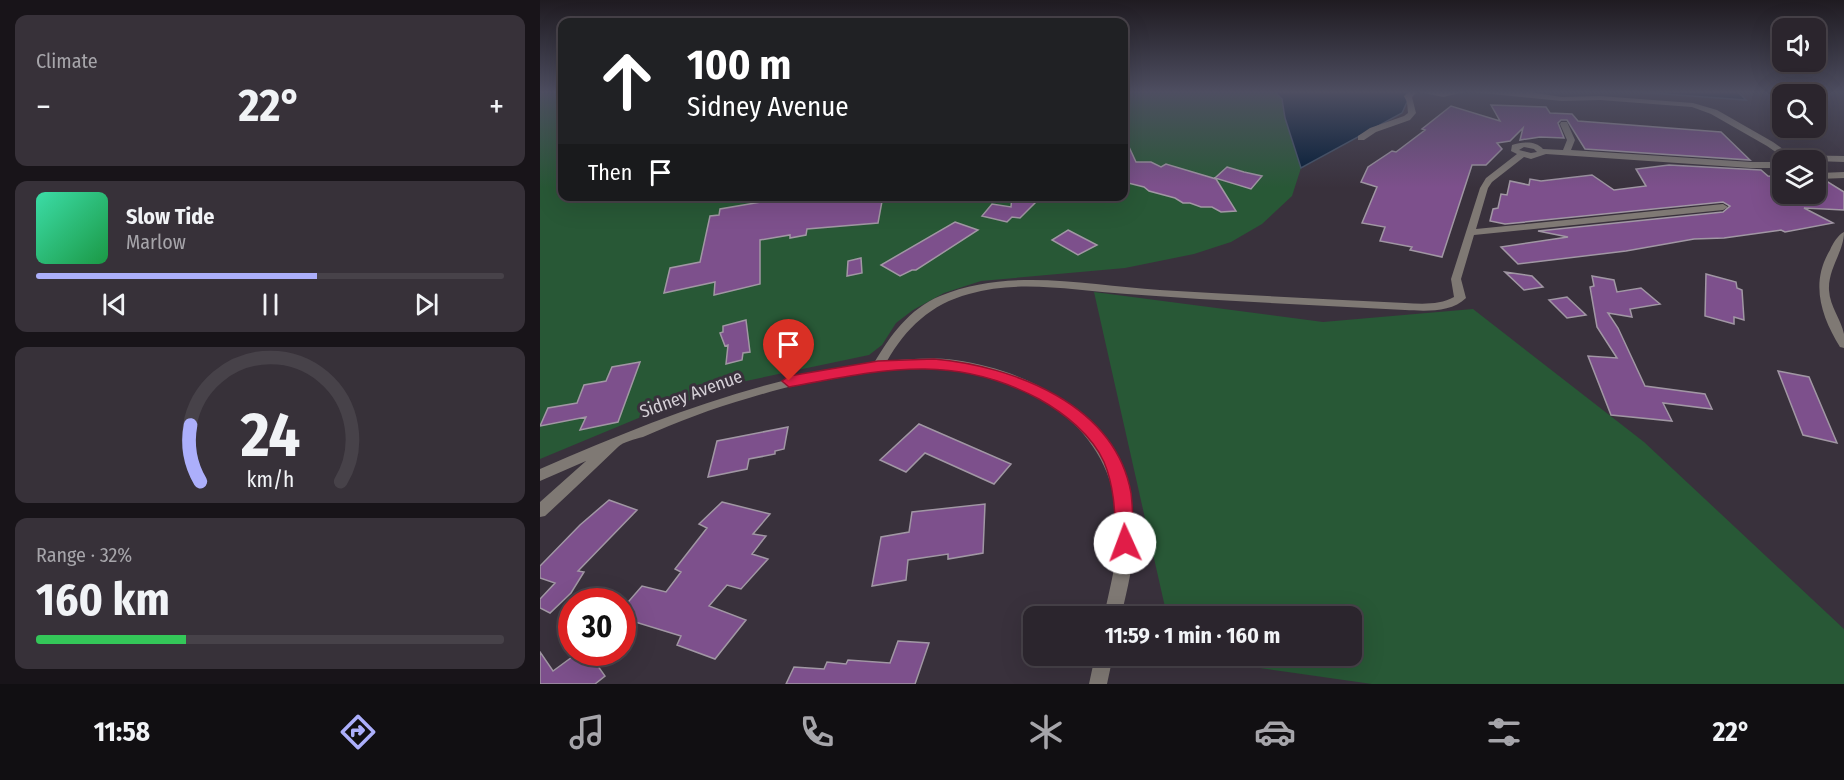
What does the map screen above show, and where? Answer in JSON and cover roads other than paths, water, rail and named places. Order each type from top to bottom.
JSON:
[{"type":"street","points":[[1361,138],[1389,124]]},
{"type":"street","points":[[1564,124],[1571,140],[1566,153]]},
{"type":"street","points":[[1734,124],[1776,150]]},
{"type":"street","points":[[878,366],[896,335],[920,312],[944,298],[992,285],[1024,283],[1340,303],[1446,305],[1460,298],[1456,279],[1484,188],[1489,180],[1522,154],[1535,156],[1541,155],[1542,151],[1772,164]]},
{"type":"street","points":[[1826,159],[1844,159]]},
{"type":"street","points":[[1826,176],[1844,175]]},
{"type":"street","points":[[1469,233],[1723,207]]},
{"type":"street","points":[[1844,235],[1831,254],[1822,288],[1828,309],[1844,344]]},
{"type":"street","name":"Sidney Avenue","points":[[540,475],[660,422],[753,390],[807,377],[878,366],[934,363],[969,367],[1020,383],[1059,403],[1080,420],[1105,448],[1122,492],[1125,524],[1124,562],[1115,606]]},
{"type":"street","points":[[540,511],[618,440]]},
{"type":"street","points":[[1098,684],[1102,666]]},
{"type":"water","points":[[1287,124],[1382,124],[1301,168]]}]
